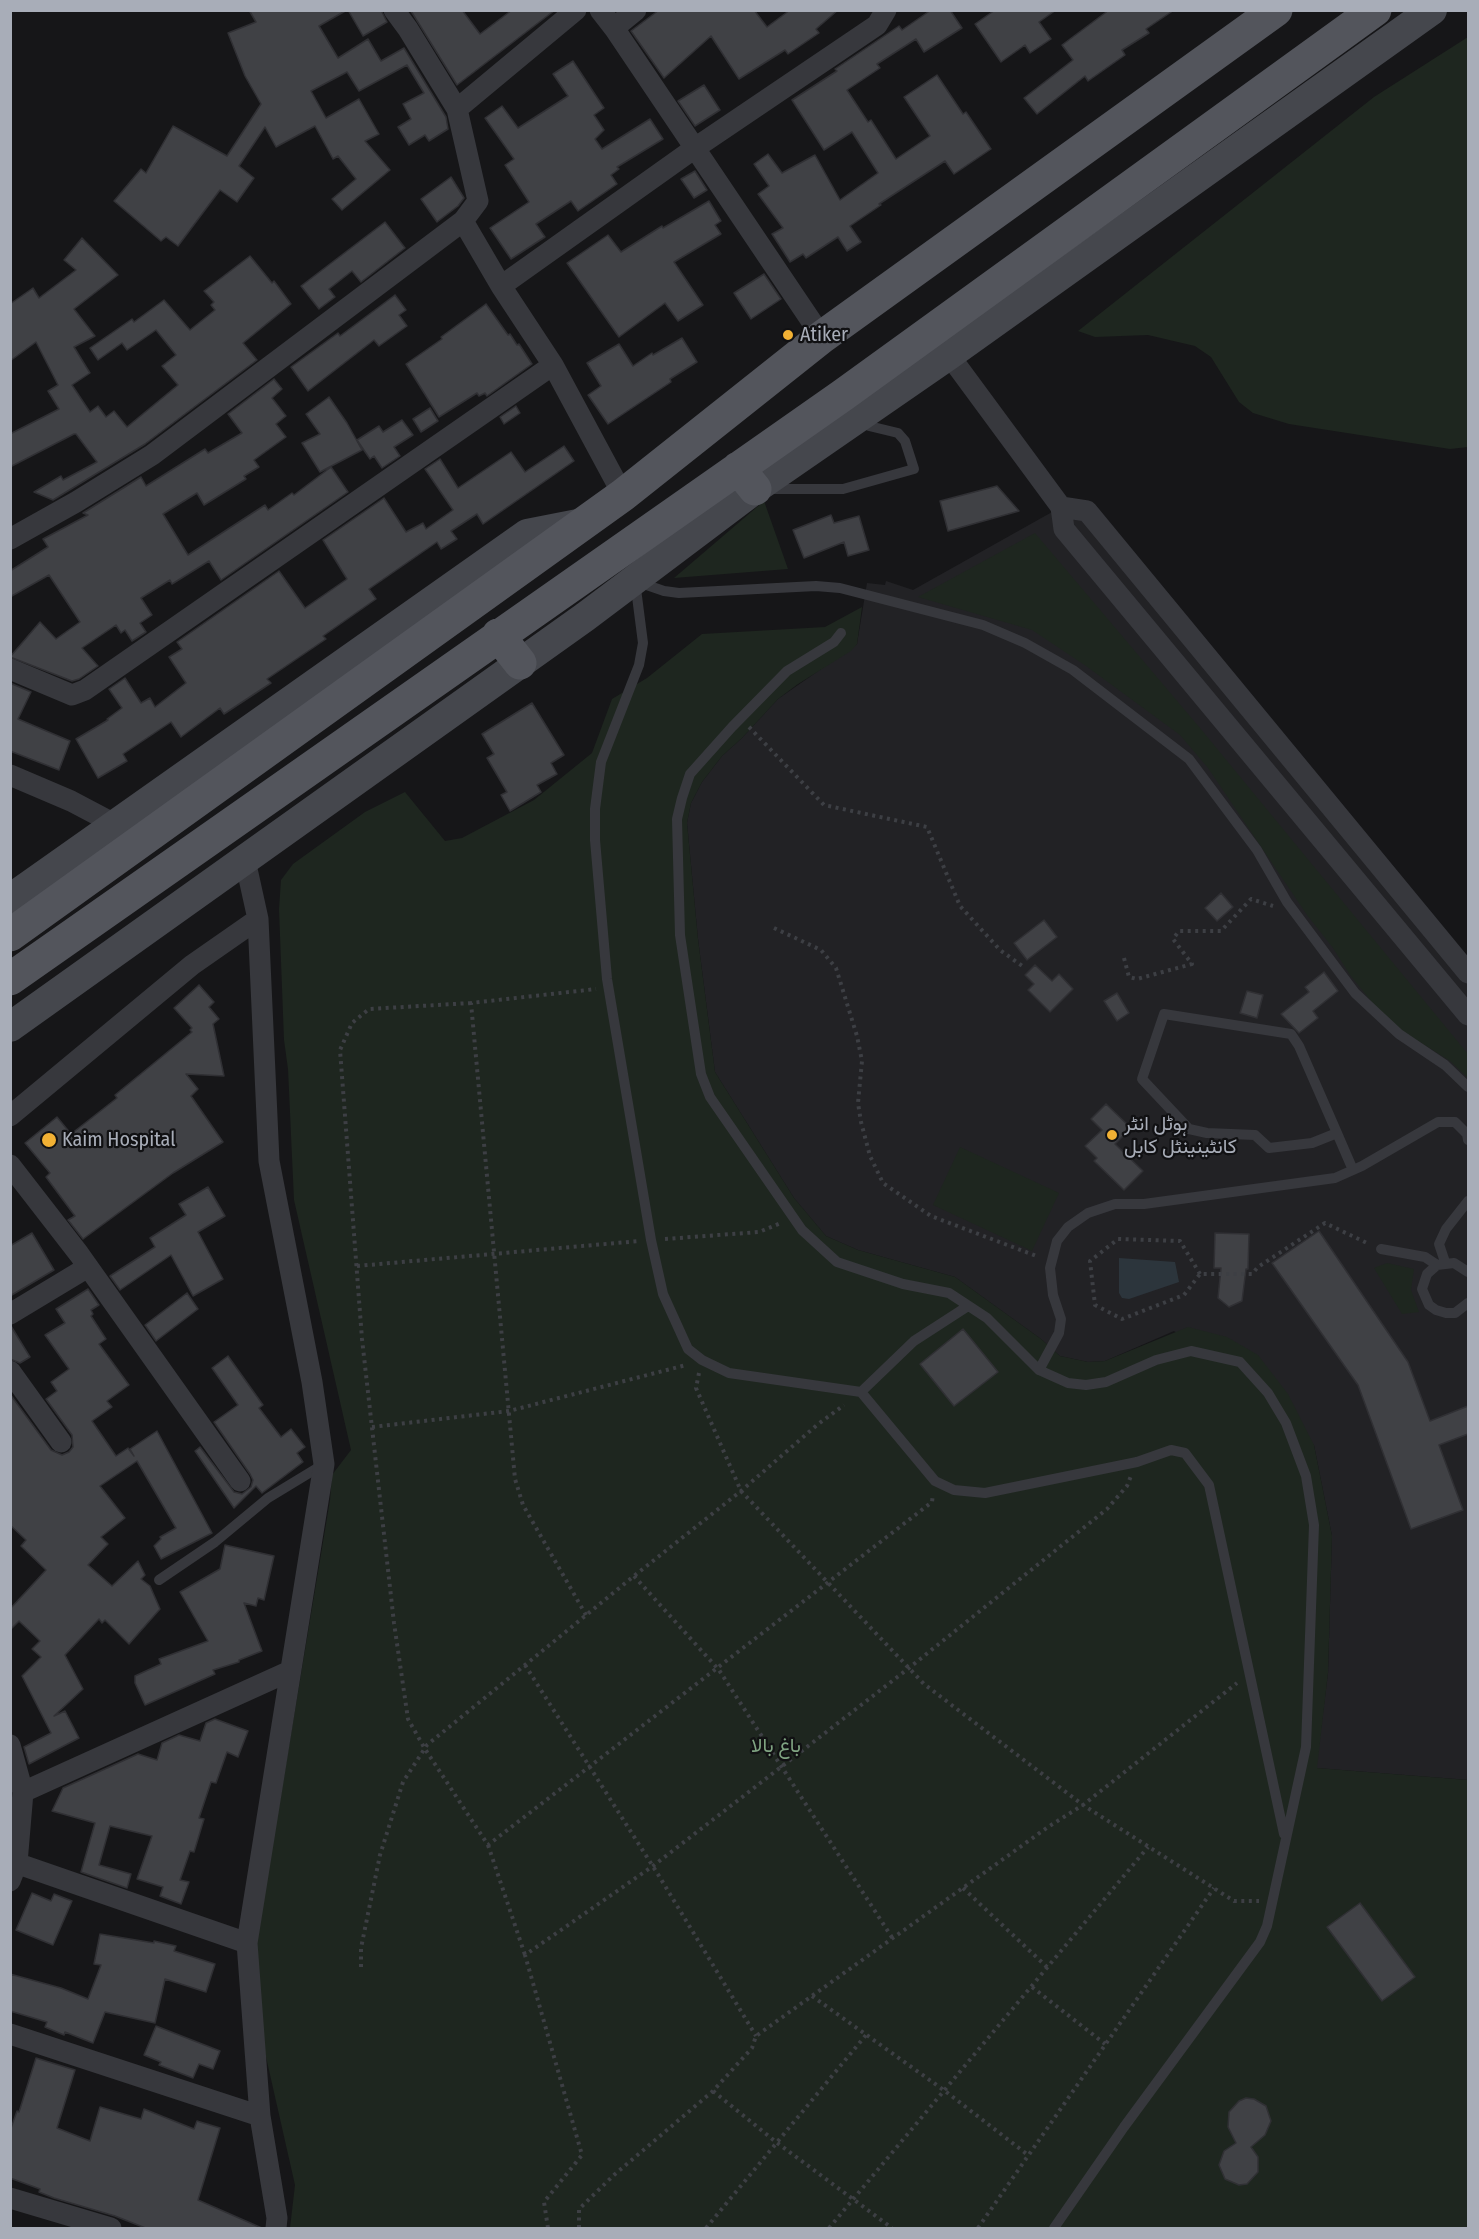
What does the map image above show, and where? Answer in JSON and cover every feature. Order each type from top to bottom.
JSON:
[{"type":"main road","points":[[10,935],[129,832],[623,495],[822,337],[1276,10]]},
{"type":"main road","points":[[10,979],[498,635],[747,478],[851,405],[1375,10]]},
{"type":"main road","points":[[498,635],[520,663]]},
{"type":"street","points":[[10,539],[152,455],[464,221],[478,201],[457,109],[394,10]]},
{"type":"street","points":[[457,109],[576,10]]},
{"type":"street","points":[[600,10],[822,337]]},
{"type":"street","points":[[614,28],[636,10]]},
{"type":"street","points":[[501,286],[695,147],[878,25],[886,10]]},
{"type":"street","points":[[851,405],[949,355],[1432,10]]},
{"type":"street","points":[[464,221],[501,286],[553,365],[623,495]]},
{"type":"street","points":[[949,355],[1061,507],[1064,529],[1468,1015]]},
{"type":"street","points":[[10,669],[72,695],[85,690],[553,365]]},
{"type":"street","points":[[10,1027],[634,581],[747,478]]},
{"type":"street","points":[[1061,507],[1087,511],[1468,973]]},
{"type":"street","points":[[10,775],[71,801],[129,832]]},
{"type":"street","points":[[10,899],[129,832]]},
{"type":"street","points":[[245,860],[258,919],[269,1161],[312,1382],[324,1464],[247,1943],[260,2116],[277,2218],[276,2229]]},
{"type":"street","points":[[10,1116],[192,965],[258,919]]},
{"type":"street","points":[[10,1165],[88,1267],[240,1481]]},
{"type":"street","points":[[10,1314],[88,1267]]},
{"type":"street","points":[[10,1371],[61,1442]]},
{"type":"street","points":[[23,1792],[290,1671]]},
{"type":"street","points":[[10,1745],[23,1792],[13,1868],[247,1943]]},
{"type":"street","points":[[10,2034],[260,2116]]},
{"type":"street","points":[[10,2198],[111,2229]]},
{"type":"lane","points":[[747,478],[843,489],[914,469],[905,441],[898,433],[869,426],[851,405]]},
{"type":"lane","points":[[1285,1840],[1209,1485],[1185,1453],[1172,1450],[1137,1462],[985,1493],[954,1490],[935,1481],[861,1392],[729,1373],[702,1360],[688,1349],[663,1294],[651,1240],[609,988],[595,840],[601,762],[639,665],[643,643],[634,581],[664,591],[679,593],[816,586],[840,588],[983,625],[1025,643],[1073,670],[1189,759],[1257,850],[1287,902],[1356,993],[1399,1034],[1445,1065],[1468,1087]]},
{"type":"lane","points":[[841,633],[834,642],[787,671],[740,718],[690,774],[682,798],[677,819],[680,934],[701,1074],[711,1097],[794,1219],[814,1243],[837,1262],[903,1284],[949,1293],[987,1318],[1039,1370],[1068,1383],[1086,1385],[1106,1382],[1156,1359],[1191,1351],[1218,1355],[1240,1362],[1268,1392],[1286,1422],[1306,1476],[1314,1525],[1306,1747],[1267,1926],[1260,1942],[1124,2127],[1054,2229]]},
{"type":"lane","points":[[1337,1133],[1312,1143],[1269,1148],[1255,1135],[1207,1133],[1189,1129],[1142,1079],[1164,1014],[1291,1034],[1299,1046],[1337,1133],[1353,1170]]},
{"type":"lane","points":[[1039,1370],[1059,1333],[1061,1319],[1053,1295],[1050,1268],[1057,1241],[1068,1227],[1088,1213],[1115,1204],[1144,1204],[1335,1178],[1438,1122],[1455,1122],[1467,1134],[1468,1140]]},
{"type":"lane","points":[[1441,1263],[1439,1244],[1446,1228],[1468,1201]]},
{"type":"lane","points":[[1381,1249],[1425,1257],[1441,1263],[1454,1263],[1468,1272]]},
{"type":"lane","points":[[1441,1263],[1426,1274],[1423,1282],[1424,1298],[1436,1310],[1446,1313],[1455,1313],[1468,1303]]},
{"type":"lane","points":[[861,1392],[914,1341],[968,1306]]},
{"type":"lane","points":[[159,1580],[215,1542],[268,1498],[324,1464]]},
{"type":"path","points":[[740,718],[824,805],[927,827],[960,906],[1000,950],[1025,968]]},
{"type":"path","points":[[1124,958],[1129,977],[1137,979],[1192,964],[1173,939],[1179,931],[1221,931],[1251,899],[1278,907],[1287,902]]},
{"type":"path","points":[[774,928],[821,950],[836,968],[857,1036],[862,1061],[858,1103],[861,1122],[870,1156],[882,1183],[931,1216],[1051,1261]]},
{"type":"path","points":[[548,2229],[544,2202],[582,2155],[525,1955],[488,1845],[408,1719],[394,1623],[372,1427],[340,1050],[352,1023],[369,1009],[471,1004],[609,988]]},
{"type":"path","points":[[471,1004],[515,1479],[523,1505],[586,1616]]},
{"type":"path","points":[[357,1266],[759,1232],[794,1219]]},
{"type":"path","points":[[1200,1274],[1252,1274],[1258,1267],[1325,1223],[1381,1249]]},
{"type":"path","points":[[1118,1239],[1179,1241],[1200,1274],[1184,1295],[1122,1319],[1095,1305],[1090,1261],[1118,1239]]},
{"type":"path","points":[[372,1427],[509,1412],[702,1360],[696,1389],[741,1491],[924,1684],[1083,1805],[1234,1901],[1272,1901]]},
{"type":"path","points":[[361,1967],[361,1948],[380,1855],[403,1782],[425,1749],[634,1576],[741,1491],[817,1425],[861,1392]]},
{"type":"path","points":[[525,1955],[653,1866],[783,1767],[1107,1509],[1127,1486],[1137,1462]]},
{"type":"path","points":[[488,1845],[932,1502],[935,1481]]},
{"type":"path","points":[[634,1576],[717,1668],[893,1939]]},
{"type":"path","points":[[525,1665],[653,1866],[756,2036]]},
{"type":"path","points":[[579,2229],[579,2209],[614,2175],[713,2091],[752,2048],[756,2036],[1048,1827],[1083,1805],[1249,1673]]},
{"type":"path","points":[[829,2229],[1148,1847]]},
{"type":"path","points":[[963,1888],[1048,1968]]},
{"type":"path","points":[[978,2229],[1214,1888]]},
{"type":"path","points":[[1032,1987],[1105,2044]]},
{"type":"path","points":[[812,1996],[945,2091],[1028,2155]]},
{"type":"path","points":[[706,2229],[866,2035]]},
{"type":"path","points":[[713,2091],[776,2142],[892,2229]]},
{"type":"shaded area","name":"ہوٹل انٹر کانٹینینٹل کابل","points":[[1061,507],[1087,511],[1468,973],[1468,1780],[1316,1768],[1328,1673],[1332,1536],[1314,1445],[1174,1331],[1105,1361],[1088,1362],[1060,1356],[1041,1339],[955,1277],[858,1250],[826,1236],[794,1198],[715,1072],[698,939],[687,823],[691,803],[702,782],[722,756],[778,699],[857,644],[867,583],[885,585],[886,581],[913,590]]},
{"type":"shaded area","points":[[1119,1258],[1175,1262],[1179,1282],[1129,1299],[1122,1298],[1119,1293]]},
{"type":"green space","points":[[1468,37],[1468,447],[1450,449],[1289,424],[1253,413],[1239,402],[1211,357],[1195,346],[1148,335],[1095,337],[1078,331],[1374,97]]},
{"type":"green space","points":[[764,501],[788,569],[674,578]]},
{"type":"green space","points":[[1035,533],[1200,728],[1468,1054],[1468,1078],[1450,1061],[1388,1022],[1350,975],[1333,948],[1307,915],[1208,768],[1180,735],[1086,666],[1032,630],[918,597]]},
{"type":"green space","name":"باغ بالا","points":[[862,607],[857,644],[851,651],[778,699],[722,756],[702,782],[691,803],[687,823],[698,939],[715,1072],[794,1198],[826,1236],[858,1250],[955,1277],[1041,1339],[1060,1356],[1088,1362],[1105,1361],[1188,1327],[1227,1337],[1258,1355],[1288,1394],[1314,1445],[1332,1536],[1328,1673],[1317,1768],[1468,1780],[1468,2228],[290,2228],[295,2185],[259,2026],[254,1956],[330,1500],[332,1475],[351,1450],[294,1200],[288,1069],[284,1040],[279,909],[281,880],[293,864],[365,812],[405,792],[445,841],[462,838],[534,800],[592,753],[612,699],[647,678],[702,634],[825,627]]},
{"type":"green space","points":[[960,1147],[1059,1193],[1032,1251],[933,1205]]},
{"type":"green space","points":[[1387,1263],[1414,1269],[1411,1290],[1419,1312],[1402,1314],[1374,1268]]},
{"type":"building","points":[[249,10],[347,10],[319,26],[338,58],[368,39],[381,61],[404,48],[446,117],[448,129],[429,141],[425,135],[409,145],[398,127],[411,119],[403,104],[424,93],[407,65],[359,91],[347,72],[311,91],[326,118],[359,99],[379,134],[365,141],[390,170],[342,210],[332,199],[356,179],[338,156],[333,159],[315,126],[276,147],[265,127],[239,166],[254,178],[237,202],[220,190],[178,246],[166,237],[161,241],[114,201],[141,169],[146,173],[173,126],[227,156],[261,104],[245,76],[228,33],[256,22]]},
{"type":"building","points":[[348,10],[381,10],[387,22],[363,36]]},
{"type":"building","points":[[412,10],[462,10],[480,34],[512,10],[555,10],[457,85]]},
{"type":"building","points":[[659,10],[754,10],[767,27],[790,10],[838,10],[816,29],[819,33],[788,54],[785,50],[739,79],[711,36],[664,78],[631,31]]},
{"type":"building","points":[[931,10],[950,10],[962,28],[924,52],[916,39],[877,64],[880,68],[847,90],[868,122],[871,120],[896,159],[930,136],[904,97],[937,75],[963,114],[966,112],[991,149],[954,174],[945,161],[879,204],[881,205],[850,226],[861,242],[847,251],[838,237],[806,258],[803,254],[790,262],[772,234],[783,228],[758,194],[769,186],[754,164],[768,154],[782,173],[815,155],[840,200],[878,173],[852,132],[824,150],[792,100],[899,26],[902,30]]},
{"type":"building","points":[[995,10],[1056,10],[1039,22],[1051,39],[1030,53],[1025,45],[1001,62],[975,24]]},
{"type":"building","points":[[1109,10],[1174,10],[1146,29],[1149,33],[1122,50],[1125,55],[1088,81],[1085,76],[1037,114],[1024,98],[1073,60],[1062,45]]},
{"type":"building","points":[[573,61],[604,108],[594,115],[604,130],[595,139],[602,149],[650,119],[663,139],[617,167],[619,169],[611,175],[617,184],[578,211],[571,201],[536,224],[545,237],[511,259],[490,228],[529,202],[505,165],[514,159],[485,118],[502,106],[518,128],[568,96],[553,74]]},
{"type":"building","points":[[704,85],[720,110],[695,126],[678,101]]},
{"type":"building","points":[[695,171],[707,190],[694,198],[681,179]]},
{"type":"building","points":[[451,177],[464,198],[458,206],[437,222],[421,199]]},
{"type":"building","points":[[709,201],[721,221],[715,225],[721,234],[674,262],[703,305],[678,321],[665,303],[619,337],[567,263],[608,235],[621,252],[662,226],[663,228]]},
{"type":"building","points":[[385,222],[405,248],[361,282],[352,271],[329,289],[335,297],[319,309],[301,286]]},
{"type":"building","points":[[82,238],[118,275],[74,309],[95,336],[74,347],[90,373],[72,385],[90,412],[98,406],[106,417],[114,411],[127,427],[178,385],[162,366],[176,355],[156,330],[127,350],[122,343],[98,360],[90,348],[132,319],[134,322],[164,300],[190,330],[215,310],[211,305],[214,302],[204,291],[250,256],[272,283],[274,281],[291,304],[243,343],[257,360],[145,444],[53,500],[34,492],[61,476],[63,480],[97,462],[74,434],[10,467],[10,434],[59,409],[48,391],[58,385],[36,342],[10,361],[10,304],[33,288],[39,298],[76,270],[64,260]]},
{"type":"building","points":[[764,274],[781,299],[751,319],[734,293]]},
{"type":"building","points":[[395,295],[406,310],[399,315],[407,326],[379,346],[374,340],[308,391],[291,367],[338,333],[340,336]]},
{"type":"building","points":[[486,304],[508,335],[510,334],[517,345],[519,344],[532,364],[487,396],[485,393],[479,396],[477,393],[439,417],[406,364]]},
{"type":"building","points":[[682,338],[697,362],[608,424],[588,395],[601,386],[587,363],[619,344],[633,366],[652,353],[653,355]]},
{"type":"building","points":[[274,379],[282,389],[272,398],[286,416],[276,424],[286,437],[254,460],[259,467],[244,476],[246,479],[204,505],[197,493],[163,514],[188,555],[265,505],[268,510],[292,493],[294,495],[331,467],[348,492],[221,580],[209,561],[172,584],[170,580],[141,598],[152,615],[140,623],[146,632],[132,641],[125,630],[121,633],[116,625],[82,648],[98,666],[79,679],[72,681],[10,657],[40,622],[56,639],[80,622],[49,575],[10,597],[10,571],[48,547],[43,539],[88,515],[83,513],[141,477],[146,486],[205,449],[208,453],[242,433],[228,414]]},
{"type":"building","points":[[329,397],[362,450],[320,472],[302,443],[320,434],[306,414]]},
{"type":"building","points":[[516,406],[520,413],[504,424],[500,417]]},
{"type":"building","points":[[430,408],[438,421],[421,432],[413,419]]},
{"type":"building","points":[[402,420],[413,435],[394,447],[400,456],[382,468],[374,456],[370,459],[357,440],[379,426],[383,432]]},
{"type":"building","points":[[564,446],[574,461],[483,524],[477,514],[451,531],[457,539],[441,549],[437,542],[369,589],[376,599],[323,636],[326,639],[267,679],[271,683],[224,714],[220,708],[181,737],[171,722],[123,754],[127,761],[98,778],[76,739],[108,720],[122,708],[109,689],[125,678],[141,703],[150,698],[155,707],[186,683],[169,657],[182,649],[177,642],[279,571],[305,608],[347,579],[323,540],[384,498],[406,532],[423,523],[426,529],[453,510],[425,469],[440,459],[458,488],[511,452],[525,472]]},
{"type":"building","points":[[997,486],[1019,511],[948,531],[940,501]]},
{"type":"building","points":[[831,515],[834,523],[859,516],[869,550],[848,556],[844,542],[804,558],[793,530]]},
{"type":"building","points":[[10,683],[31,692],[18,719],[70,741],[59,770],[10,751]]},
{"type":"building","points":[[532,703],[564,755],[551,763],[557,774],[537,785],[541,792],[510,811],[501,795],[507,792],[487,758],[494,754],[482,734]]},
{"type":"building","points":[[1221,893],[1233,907],[1217,921],[1205,908]]},
{"type":"building","points":[[1044,920],[1057,937],[1027,960],[1014,943]]},
{"type":"building","points":[[1035,965],[1052,981],[1059,974],[1073,989],[1050,1012],[1028,990],[1034,984],[1025,975]]},
{"type":"building","points":[[1324,972],[1338,991],[1313,1011],[1318,1018],[1299,1033],[1281,1014],[1309,992],[1305,987]]},
{"type":"building","points":[[199,985],[214,1002],[209,1007],[219,1019],[213,1024],[224,1076],[186,1074],[198,1089],[191,1096],[223,1142],[173,1173],[83,1239],[68,1220],[75,1216],[46,1177],[50,1173],[25,1143],[57,1117],[71,1134],[117,1098],[115,1095],[192,1032],[190,1030],[192,1028],[174,1008]]},
{"type":"building","points":[[1247,991],[1263,995],[1257,1018],[1240,1013]]},
{"type":"building","points":[[1117,993],[1129,1013],[1117,1021],[1104,1001]]},
{"type":"building","points":[[1106,1104],[1131,1128],[1115,1144],[1143,1171],[1124,1190],[1094,1161],[1097,1158],[1085,1146],[1102,1130],[1091,1119]]},
{"type":"building","points":[[208,1187],[225,1216],[198,1232],[223,1279],[193,1296],[171,1255],[120,1290],[110,1276],[155,1247],[150,1238],[186,1215],[179,1204]]},
{"type":"building","points":[[1319,1231],[1408,1362],[1430,1421],[1468,1406],[1468,1434],[1439,1445],[1463,1510],[1411,1529],[1358,1385],[1272,1263]]},
{"type":"building","points":[[32,1233],[54,1270],[10,1296],[10,1246]]},
{"type":"building","points":[[1215,1233],[1249,1234],[1248,1269],[1246,1269],[1242,1301],[1229,1307],[1218,1298],[1221,1268],[1214,1268]]},
{"type":"building","points":[[88,1289],[99,1305],[91,1310],[93,1314],[91,1316],[106,1339],[99,1344],[129,1385],[107,1401],[112,1407],[92,1421],[116,1456],[128,1448],[134,1456],[130,1449],[157,1431],[212,1533],[161,1559],[154,1546],[161,1539],[160,1537],[176,1528],[137,1461],[100,1486],[125,1518],[101,1537],[108,1544],[88,1565],[112,1586],[138,1561],[145,1575],[141,1579],[150,1586],[160,1609],[129,1644],[105,1620],[102,1623],[99,1619],[65,1655],[83,1689],[54,1716],[65,1711],[79,1738],[29,1764],[24,1747],[51,1733],[22,1676],[41,1657],[32,1649],[40,1641],[19,1621],[10,1630],[10,1609],[46,1570],[21,1546],[26,1540],[10,1525],[10,1394],[51,1450],[62,1455],[69,1452],[73,1447],[72,1435],[46,1399],[57,1391],[51,1382],[69,1369],[45,1335],[65,1323],[56,1309]]},
{"type":"building","points":[[187,1293],[198,1309],[156,1341],[145,1325]]},
{"type":"building","points":[[11,1326],[30,1357],[20,1363],[10,1359]]},
{"type":"building","points":[[963,1329],[998,1372],[954,1406],[920,1364]]},
{"type":"building","points":[[228,1356],[263,1405],[259,1408],[281,1437],[291,1429],[305,1447],[297,1453],[303,1462],[262,1493],[256,1486],[234,1508],[195,1451],[200,1447],[234,1492],[242,1494],[251,1487],[253,1480],[250,1474],[214,1422],[238,1405],[212,1368]]},
{"type":"building","points":[[225,1545],[274,1556],[264,1600],[258,1598],[256,1606],[244,1603],[262,1651],[239,1660],[239,1662],[213,1670],[215,1674],[145,1705],[135,1683],[135,1676],[161,1664],[159,1659],[208,1641],[180,1592],[220,1569]]},
{"type":"building","points":[[215,1719],[248,1731],[238,1757],[227,1752],[216,1783],[211,1782],[199,1818],[204,1819],[194,1852],[190,1851],[180,1880],[189,1882],[181,1904],[160,1896],[163,1887],[137,1879],[152,1836],[110,1826],[99,1865],[131,1874],[127,1888],[81,1872],[95,1823],[52,1811],[63,1788],[138,1754],[157,1760],[162,1743],[179,1735],[200,1741],[206,1723]]},
{"type":"building","points":[[32,1893],[51,1901],[54,1894],[72,1901],[53,1945],[16,1930]]},
{"type":"building","points":[[1360,1903],[1415,1977],[1382,2001],[1327,1927]]},
{"type":"building","points":[[100,1934],[176,1946],[174,1951],[215,1964],[206,1992],[165,1979],[155,2023],[105,2012],[93,2043],[45,2027],[47,2022],[10,2011],[10,1974],[61,1988],[88,1999],[101,1965],[94,1964]]},
{"type":"building","points":[[156,2026],[220,2051],[213,2069],[199,2064],[193,2078],[159,2065],[161,2062],[144,2055]]},
{"type":"building","points":[[36,2058],[75,2070],[57,2128],[90,2141],[100,2107],[141,2119],[144,2109],[194,2129],[197,2121],[220,2128],[198,2200],[264,2229],[148,2229],[115,2216],[54,2198],[39,2192],[40,2189],[10,2178],[10,2131],[17,2111],[19,2112]]},
{"type":"building","points":[[1246,2098],[1254,2099],[1266,2106],[1271,2121],[1265,2135],[1251,2147],[1258,2157],[1258,2172],[1247,2184],[1239,2185],[1225,2179],[1219,2165],[1224,2151],[1236,2143],[1228,2127],[1229,2112],[1239,2101]]},
{"type":"place","name":"Atiker","points":[[788,335]]},
{"type":"place","name":"ہوٹل انٹر کانٹینینٹل کابل","points":[[1112,1135]]},
{"type":"place","name":"Kaim Hospital","points":[[49,1140]]}]
